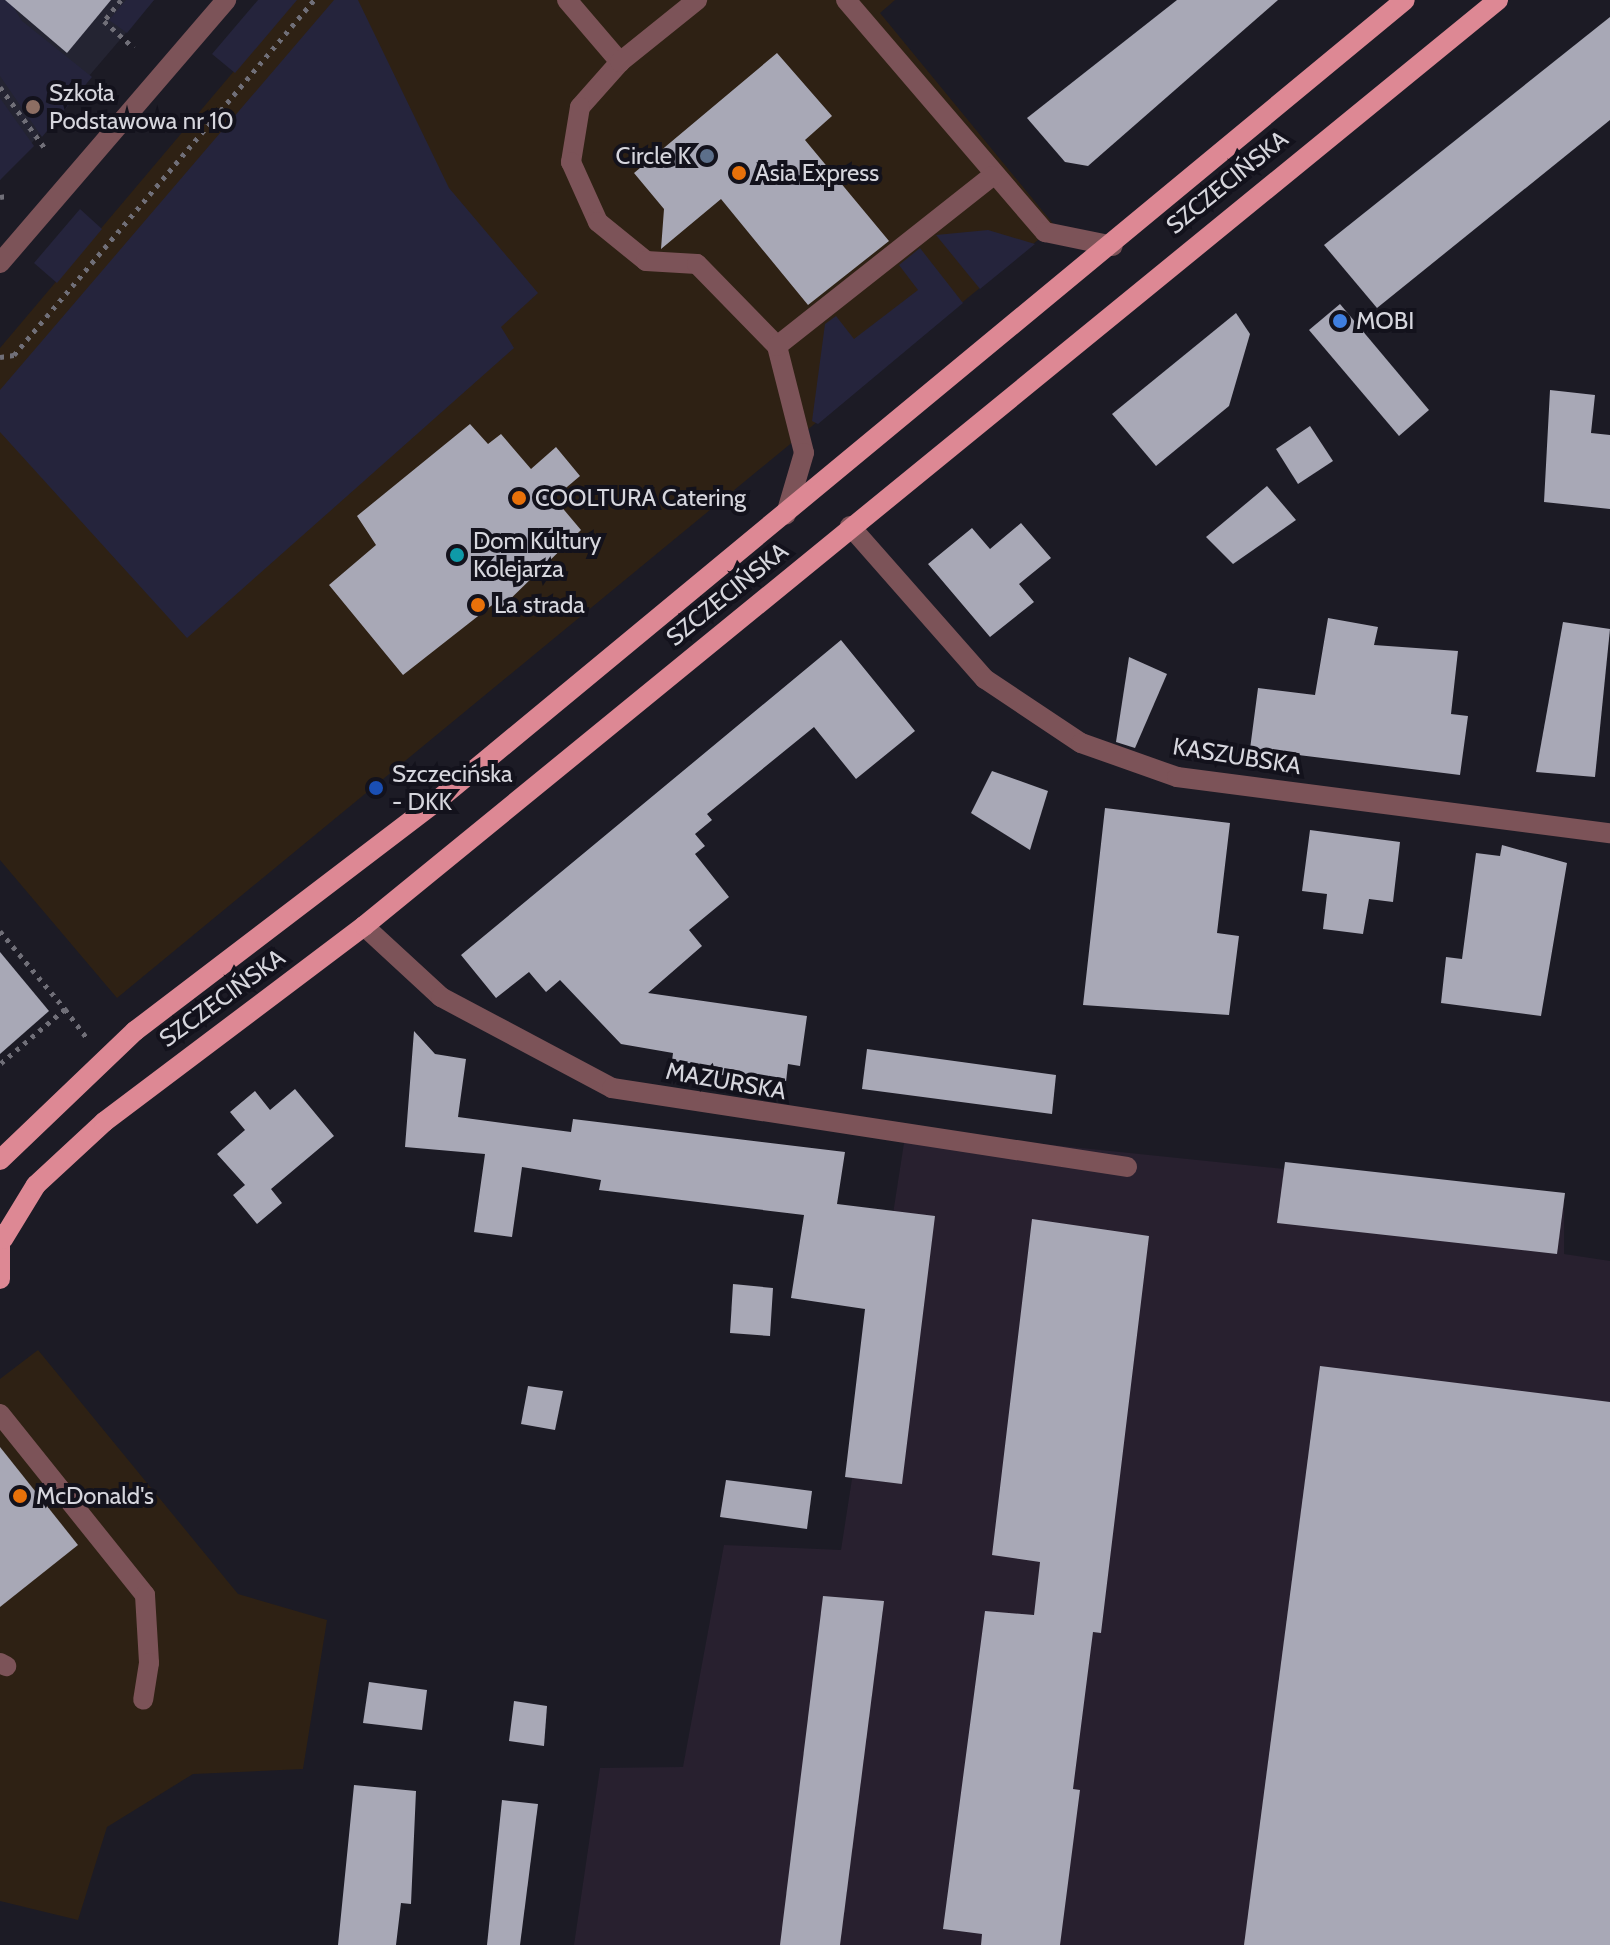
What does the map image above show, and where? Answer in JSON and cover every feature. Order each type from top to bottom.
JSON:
[{"type":"main road","name":"SZCZECIŃSKA","points":[[0,1160],[135,1031],[433,804],[1113,246],[1405,0]]},
{"type":"main road","name":"SZCZECIŃSKA","points":[[1,1237],[36,1185],[104,1122],[364,926],[850,526],[1498,0]]},
{"type":"main road","points":[[0,1279],[1,1237]]},
{"type":"street","points":[[0,263],[226,0]]},
{"type":"street","points":[[567,0],[620,62]]},
{"type":"street","points":[[697,0],[620,62],[580,107],[571,162],[598,222],[646,261],[697,264],[777,346],[804,453],[786,514]]},
{"type":"street","points":[[846,0],[992,176],[1045,232],[1113,246]]},
{"type":"street","points":[[777,346],[992,176]]},
{"type":"street","name":"KASZUBSKA","points":[[850,526],[985,679],[1081,743],[1177,777],[1610,833]]},
{"type":"street","name":"MAZURSKA","points":[[364,926],[441,997],[612,1088],[1127,1167]]},
{"type":"street","points":[[0,1414],[145,1595],[149,1663],[143,1700]]},
{"type":"path","points":[[121,0],[104,21],[134,48]]},
{"type":"path","points":[[0,357],[14,355],[314,0]]},
{"type":"path","points":[[0,87],[47,151]]},
{"type":"path","points":[[0,931],[83,1033]]},
{"type":"path","points":[[0,1064],[65,1009]]},
{"type":"shaded area","name":"Szkoła Podstawowa nr 10","points":[[0,0],[154,0],[0,180]]},
{"type":"shaded area","points":[[0,0],[20,0],[14,8],[22,21],[92,77],[42,137],[0,76]]},
{"type":"shaded area","points":[[126,0],[154,0],[127,33],[109,20]]},
{"type":"shaded area","points":[[258,0],[297,0],[235,73],[212,54]]},
{"type":"shaded area","points":[[294,0],[895,0],[880,13],[1055,226],[117,998],[0,860],[0,348]]},
{"type":"shaded area","points":[[334,0],[358,0],[449,188],[538,293],[501,327],[514,348],[187,638],[0,432],[0,390]]},
{"type":"shaded area","points":[[0,98],[34,146],[0,180]]},
{"type":"shaded area","points":[[80,209],[102,229],[57,283],[34,263]]},
{"type":"shaded area","points":[[988,230],[1035,244],[980,289],[936,235]]},
{"type":"shaded area","points":[[920,248],[963,303],[818,424],[812,421],[825,324],[836,316],[854,339],[918,290],[899,265]]},
{"type":"shaded area","points":[[906,1130],[1564,1198],[1564,1254],[1610,1261],[1610,1945],[574,1945],[600,1768],[683,1767],[724,1545],[841,1550]]},
{"type":"shaded area","points":[[38,1350],[238,1594],[327,1620],[303,1769],[193,1774],[107,1827],[78,1920],[0,1901],[0,1379]]},
{"type":"building","points":[[5,0],[111,0],[67,53]]},
{"type":"building","points":[[1177,0],[1278,0],[1088,166],[1065,162],[1027,118]]},
{"type":"building","points":[[1610,17],[1610,120],[1377,308],[1324,245]]},
{"type":"building","points":[[777,53],[832,116],[805,140],[889,241],[808,305],[721,199],[661,249],[664,209],[634,173]]},
{"type":"building","points":[[1340,304],[1429,410],[1399,436],[1309,330]]},
{"type":"building","points":[[1236,313],[1250,334],[1229,406],[1156,466],[1112,414]]},
{"type":"building","points":[[1550,390],[1595,395],[1591,433],[1610,435],[1610,509],[1544,502]]},
{"type":"building","name":"Dom Kultury Kolejarza","points":[[470,424],[488,444],[501,434],[531,469],[556,447],[580,476],[554,498],[581,530],[501,608],[496,602],[403,675],[329,585],[376,545],[357,516]]},
{"type":"building","points":[[1310,426],[1333,461],[1298,484],[1276,449]]},
{"type":"building","points":[[1267,486],[1296,520],[1233,564],[1206,537]]},
{"type":"building","points":[[1021,523],[1051,558],[1019,584],[1034,602],[990,637],[928,564],[972,528],[990,549]]},
{"type":"building","points":[[1328,618],[1378,627],[1374,645],[1458,651],[1451,714],[1468,716],[1460,775],[1250,749],[1258,688],[1315,695]]},
{"type":"building","points":[[1563,622],[1610,629],[1595,777],[1536,772]]},
{"type":"building","points":[[841,640],[915,731],[856,779],[814,727],[707,814],[712,820],[695,834],[705,846],[695,854],[729,897],[689,930],[702,946],[648,993],[807,1016],[800,1066],[788,1064],[786,1082],[703,1073],[704,1065],[672,1061],[673,1053],[621,1044],[560,980],[546,992],[529,972],[496,998],[461,955]]},
{"type":"building","points":[[1129,657],[1167,674],[1135,748],[1116,742]]},
{"type":"building","points":[[992,771],[1048,791],[1030,850],[971,813]]},
{"type":"building","points":[[1105,808],[1230,823],[1217,933],[1239,936],[1229,1015],[1083,1005]]},
{"type":"building","points":[[1310,830],[1400,842],[1393,902],[1369,899],[1363,934],[1323,929],[1327,894],[1302,891]]},
{"type":"building","points":[[1502,845],[1567,863],[1541,1016],[1441,1003],[1446,957],[1462,959],[1476,853],[1500,856]]},
{"type":"building","points":[[0,952],[49,1011],[0,1054]]},
{"type":"building","points":[[414,1031],[435,1054],[466,1059],[458,1117],[571,1132],[573,1119],[845,1152],[837,1204],[935,1216],[902,1484],[845,1477],[865,1309],[791,1298],[804,1215],[599,1190],[601,1180],[522,1167],[512,1237],[474,1232],[485,1154],[405,1147]]},
{"type":"building","points":[[867,1049],[1056,1075],[1052,1114],[862,1089]]},
{"type":"building","points":[[295,1089],[334,1136],[271,1189],[282,1203],[257,1224],[233,1195],[245,1185],[217,1154],[245,1130],[230,1112],[255,1091],[270,1110]]},
{"type":"building","points":[[1285,1162],[1565,1193],[1557,1254],[1277,1223]]},
{"type":"building","points":[[1032,1219],[1149,1236],[1101,1633],[1093,1632],[1073,1789],[1080,1790],[1060,1945],[981,1945],[982,1934],[943,1929],[985,1611],[1034,1615],[1040,1562],[992,1555]]},
{"type":"building","points":[[733,1284],[773,1288],[770,1336],[730,1333]]},
{"type":"building","points":[[1320,1366],[1610,1402],[1610,1945],[1244,1945]]},
{"type":"building","points":[[528,1386],[563,1391],[555,1430],[521,1424]]},
{"type":"building","name":"McDonald's","points":[[0,1447],[78,1545],[0,1607]]},
{"type":"building","points":[[726,1480],[812,1491],[807,1529],[720,1517]]},
{"type":"building","points":[[823,1596],[884,1601],[840,1945],[780,1945]]},
{"type":"building","points":[[369,1682],[427,1690],[422,1730],[363,1723]]},
{"type":"building","points":[[514,1701],[547,1706],[544,1746],[509,1741]]},
{"type":"building","points":[[354,1785],[416,1791],[411,1904],[401,1903],[396,1945],[338,1945]]},
{"type":"building","points":[[502,1800],[538,1804],[520,1945],[487,1945]]},
{"type":"place","name":"Szkoła Podstawowa nr 10","points":[[33,107]]},
{"type":"place","name":"Circle K","points":[[707,156]]},
{"type":"place","name":"Asia Express","points":[[739,173]]},
{"type":"place","name":"MOBI","points":[[1340,321]]},
{"type":"place","name":"COOLTURA Catering","points":[[519,498]]},
{"type":"place","name":"Dom Kultury Kolejarza","points":[[457,555]]},
{"type":"place","name":"La strada","points":[[478,605]]},
{"type":"place","name":"Szczecińska - DKK","points":[[376,788]]},
{"type":"place","name":"McDonald's","points":[[20,1496]]}]
